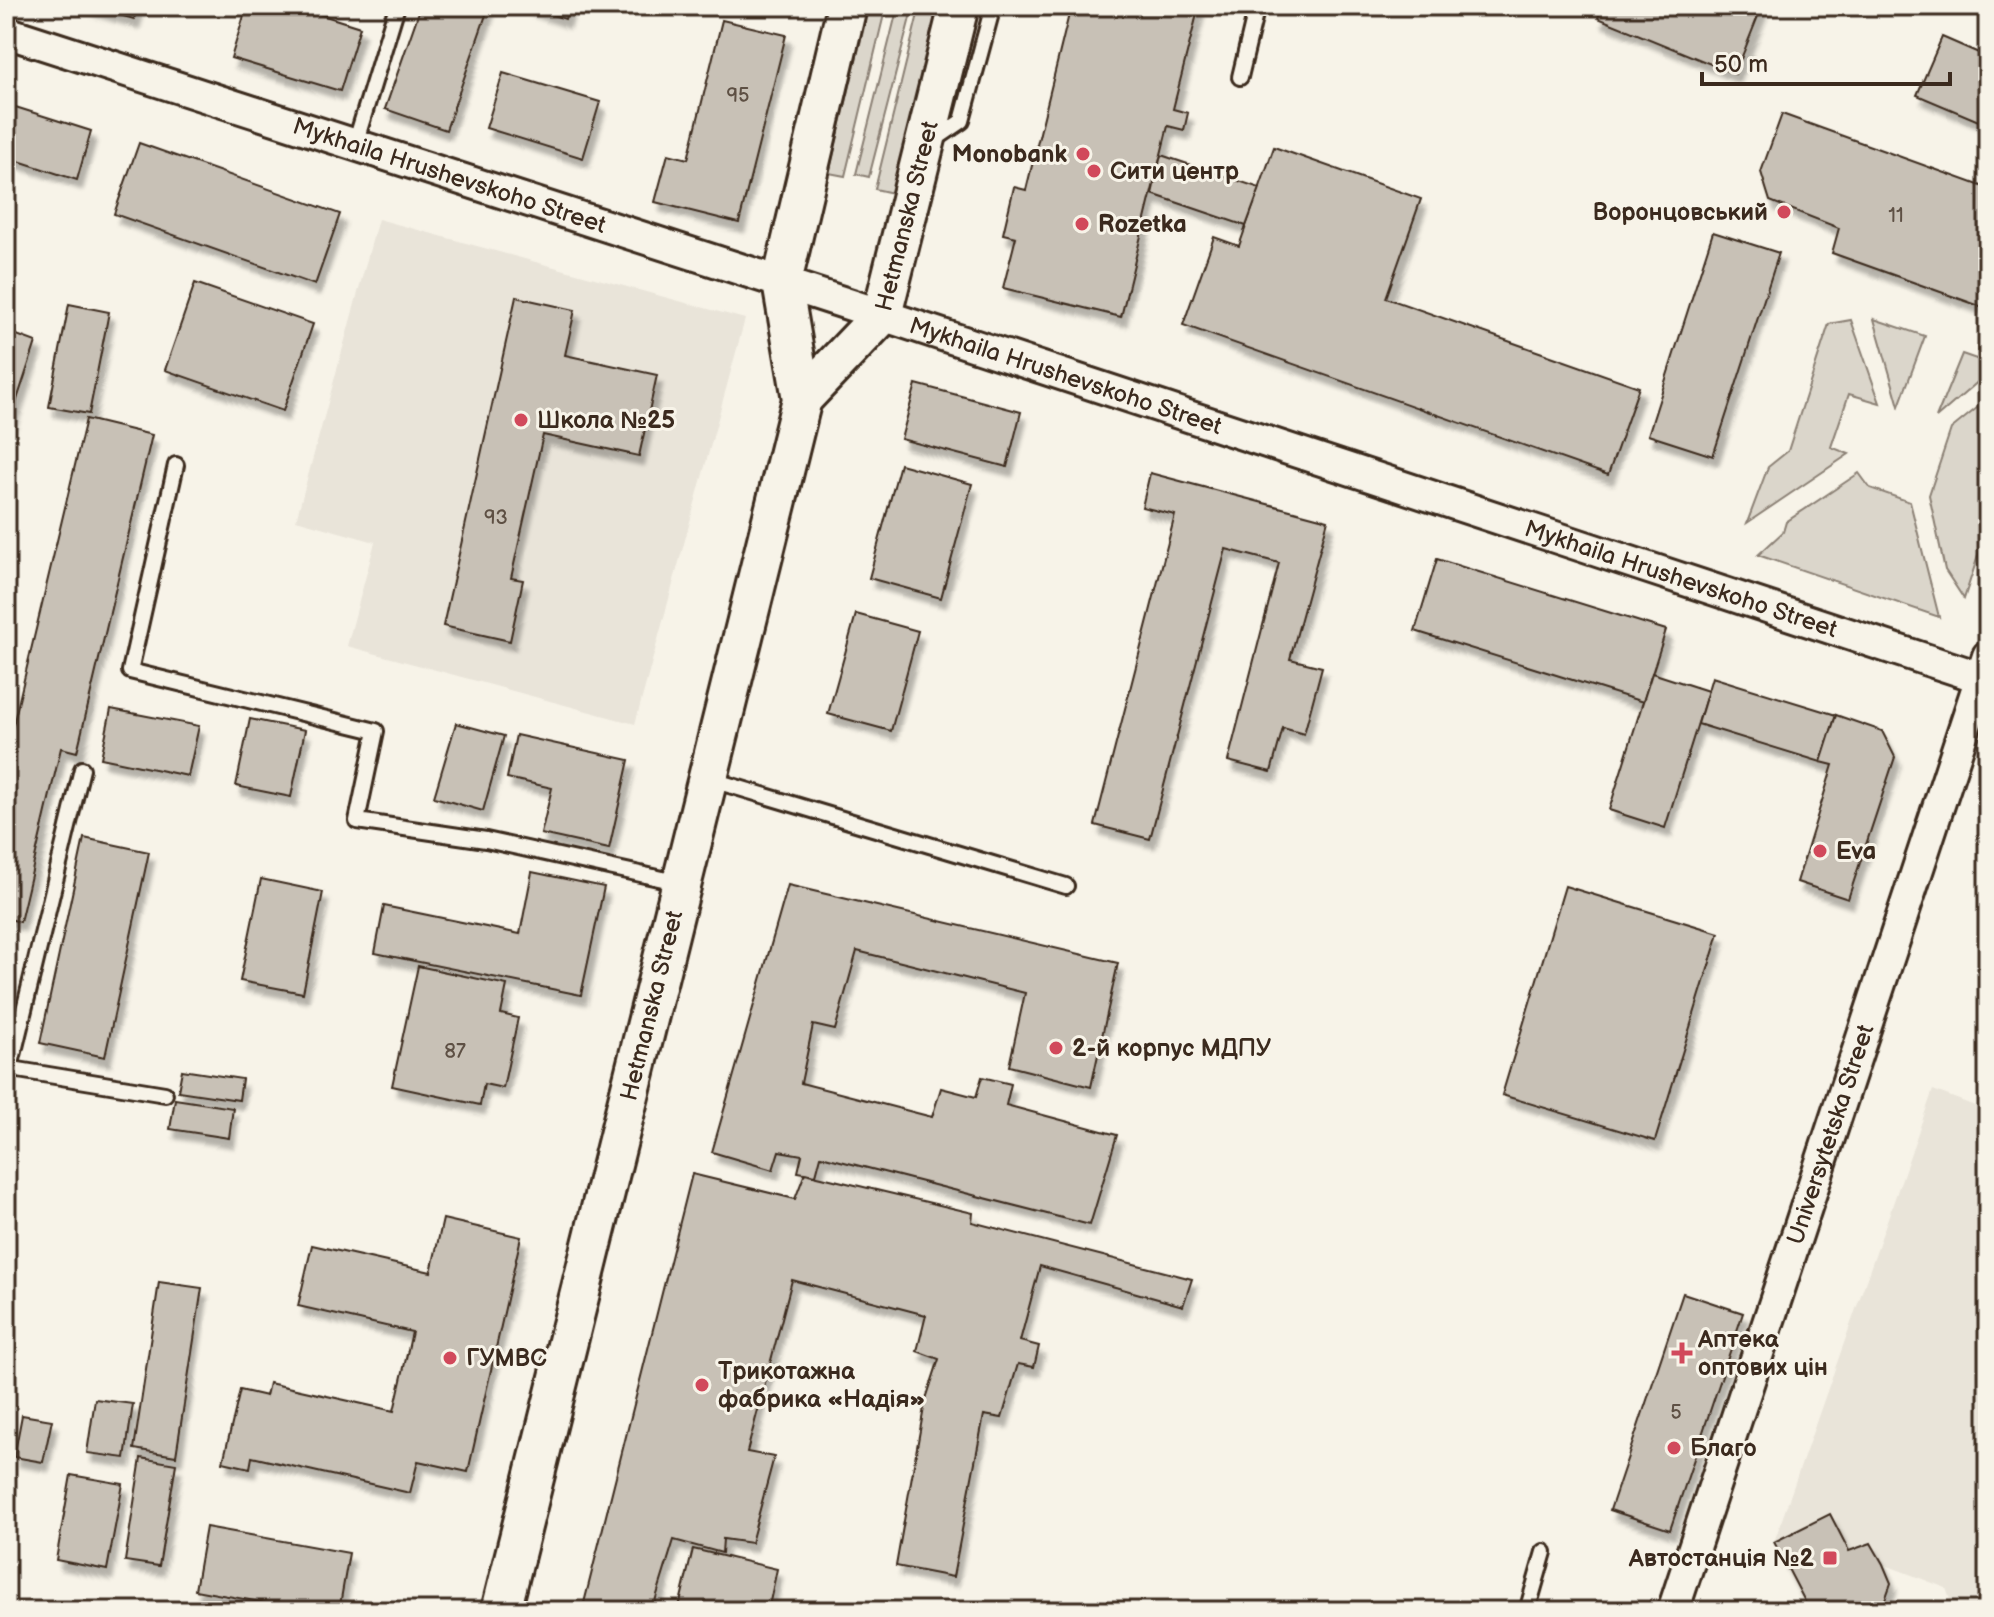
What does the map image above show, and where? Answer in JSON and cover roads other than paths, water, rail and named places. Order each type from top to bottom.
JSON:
[{"type":"street","name":"Hetmanska Street","points":[[501,1611],[802,399],[782,282],[847,6]]},
{"type":"street","name":"Hetmanska Street","points":[[802,399],[882,315],[959,6]]},
{"type":"street","name":"Mykhaila Hrushevskoho Street","points":[[6,32],[1986,672]]},
{"type":"street","name":"Universytetska Street","points":[[1673,1611],[1986,672]]},
{"type":"lane","points":[[355,144],[397,6]]},
{"type":"lane","points":[[923,147],[962,121],[993,6]]},
{"type":"lane","points":[[1240,77],[1257,6]]},
{"type":"lane","points":[[176,465],[130,671],[376,731],[357,821],[486,840],[682,883]]},
{"type":"lane","points":[[82,769],[8,1068],[165,1094]]},
{"type":"lane","points":[[708,779],[1066,886]]},
{"type":"lane","points":[[1527,1611],[1544,1552]]},
{"type":"place","name":"Monobank","points":[[1083,154]]},
{"type":"place","name":"Сити центр","points":[[1094,171]]},
{"type":"place","name":"Воронцовський","points":[[1784,212]]},
{"type":"place","name":"Rozetka","points":[[1082,224]]},
{"type":"place","name":"Школа №25","points":[[521,420]]},
{"type":"place","name":"Eva","points":[[1820,851]]},
{"type":"place","name":"2-й корпус МДПУ","points":[[1056,1048]]},
{"type":"place","name":"Аптека оптових цін","points":[[1682,1353]]},
{"type":"place","name":"ГУМВС","points":[[450,1358]]},
{"type":"place","name":"Трикотажна фабрика «Надія»","points":[[702,1385]]},
{"type":"place","name":"Благо","points":[[1674,1448]]},
{"type":"place","name":"Автостанція №2","points":[[1830,1558]]}]
